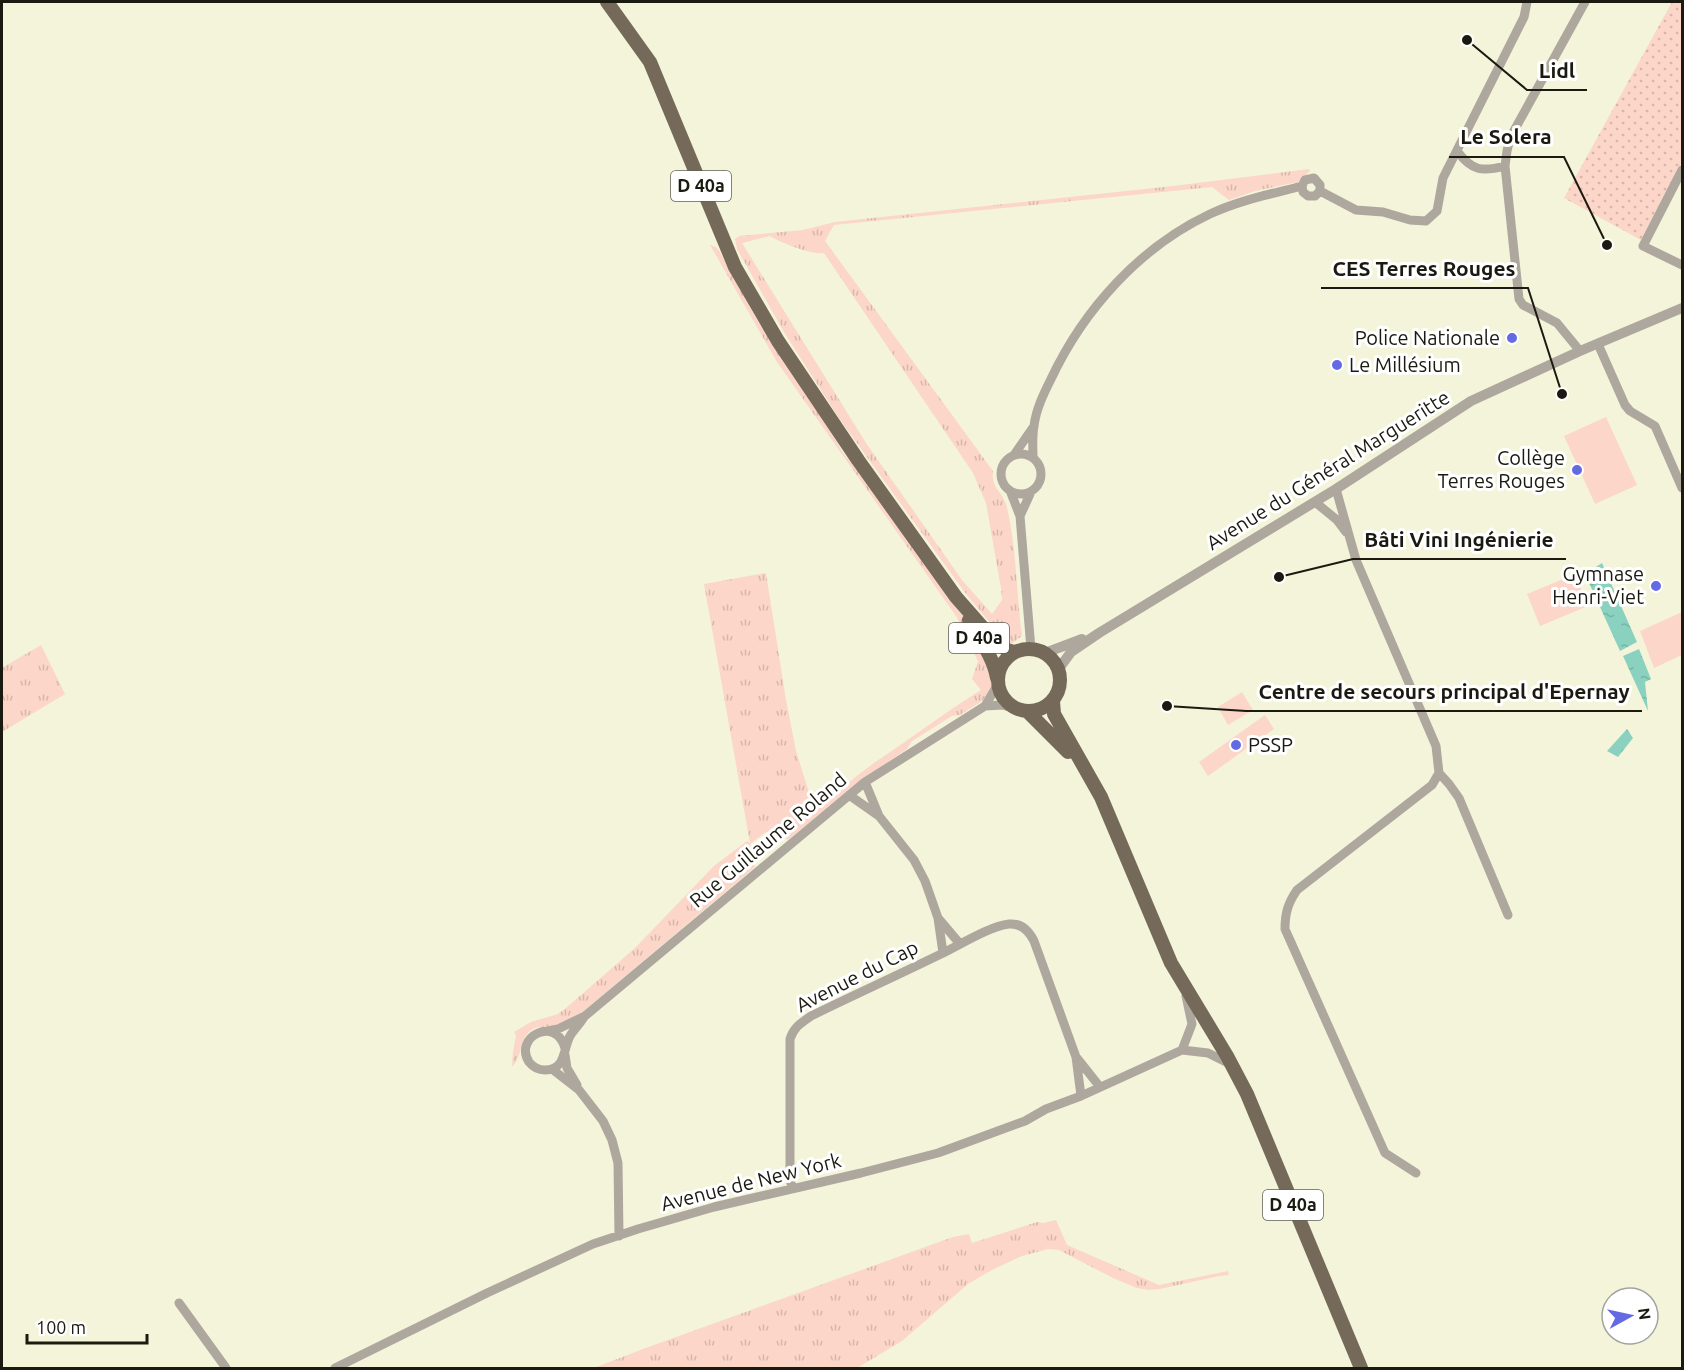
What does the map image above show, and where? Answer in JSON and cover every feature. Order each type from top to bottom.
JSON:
[{"type":"main road","name":"D 40a","points":[[608,2],[653,67],[722,238],[735,267],[761,313],[809,388],[956,597],[988,654],[996,671],[997,682]]},
{"type":"main road","name":"D 40a","points":[[956,597],[992,638],[1007,650],[1014,652]]},
{"type":"main road","points":[[1031,649],[1045,653],[1051,658],[1058,670],[1059,685],[1053,701],[1038,710],[1027,711],[1013,708],[1001,694],[997,682],[1003,662],[1014,652],[1031,649]]},
{"type":"main road","name":"D 40a","points":[[1053,701],[1054,714],[1101,797],[1159,938],[1183,985],[1234,1067],[1361,1368]]},
{"type":"main road","name":"D 40a","points":[[1027,711],[1082,766]]},
{"type":"street","points":[[1320,191],[1356,210],[1383,212],[1410,220],[1426,221],[1437,211],[1443,178],[1524,18],[1527,2]]},
{"type":"street","points":[[1580,351],[1557,323],[1523,305],[1519,299],[1505,166],[1510,138],[1585,2]]},
{"type":"street","points":[[1457,151],[1464,161],[1476,169],[1490,170],[1505,166]]},
{"type":"street","points":[[1683,170],[1643,246],[1683,265]]},
{"type":"street","points":[[1314,178],[1320,185],[1320,191],[1315,196],[1308,196],[1303,192],[1302,186],[1305,180],[1314,178]]},
{"type":"street","points":[[1033,458],[1034,426],[1042,398],[1059,362],[1112,287],[1141,258],[1175,234],[1208,215],[1251,198],[1302,186]]},
{"type":"street","name":"Avenue du Général Margueritte","points":[[1058,670],[1071,652],[1099,633],[1336,489],[1471,401],[1580,351],[1683,308]]},
{"type":"street","points":[[1598,344],[1624,405],[1655,426],[1683,488]]},
{"type":"street","points":[[1014,455],[1034,426]]},
{"type":"street","points":[[1020,516],[1031,492],[1040,482],[1041,476],[1038,463],[1033,458],[1020,453],[1008,458],[1000,470],[1002,483],[1011,493],[1020,516],[1031,649]]},
{"type":"street","points":[[1336,489],[1356,560],[1436,746],[1438,773],[1432,785],[1297,890],[1288,904],[1285,929],[1385,1153],[1416,1173]]},
{"type":"street","points":[[1011,493],[1031,492]]},
{"type":"street","points":[[1315,502],[1336,520],[1349,537]]},
{"type":"street","name":"Avenue du Général Margueritte","points":[[1045,653],[1099,633]]},
{"type":"street","points":[[997,682],[985,706],[1002,705],[1013,708]]},
{"type":"street","name":"Rue Guillaume Roland","points":[[565,1051],[572,1032],[585,1016],[849,795],[865,782],[985,706]]},
{"type":"street","points":[[1438,773],[1459,798],[1508,915]]},
{"type":"street","points":[[865,782],[879,816],[914,860],[925,881],[938,918],[943,953]]},
{"type":"street","points":[[849,795],[879,816]]},
{"type":"street","points":[[938,918],[960,944]]},
{"type":"street","name":"Avenue du Cap","points":[[792,1189],[790,1178],[790,1039],[793,1030],[811,1016],[960,944],[1007,924],[1020,925],[1030,933],[1076,1057]]},
{"type":"street","points":[[1183,985],[1191,1011],[1192,1024],[1182,1050],[1208,1053],[1234,1067]]},
{"type":"street","name":"Rue Guillaume Roland","points":[[548,1031],[558,1029],[585,1016]]},
{"type":"street","points":[[565,1051],[558,1066],[547,1070],[536,1068],[526,1054],[527,1044],[536,1034],[548,1031],[558,1035],[565,1051],[567,1068],[579,1090],[603,1121],[612,1140],[618,1163],[619,1236]]},
{"type":"street","name":"Avenue de New York","points":[[335,1368],[593,1244],[714,1207],[938,1153],[1025,1121],[1046,1109],[1082,1096],[1182,1050]]},
{"type":"street","points":[[1076,1057],[1100,1087]]},
{"type":"street","points":[[1076,1057],[1082,1096]]},
{"type":"street","points":[[552,1069],[579,1090]]},
{"type":"street","points":[[179,1303],[226,1368]]},
{"type":"green space","points":[[1672,2],[1682,2],[1682,162],[1641,240],[1564,198]]},
{"type":"green space","points":[[1309,169],[1310,171],[1298,182],[1255,191],[1229,200],[1212,187],[834,225],[825,241],[993,471],[995,485],[1006,504],[1014,553],[1022,636],[1011,644],[1001,636],[966,594],[838,417],[784,332],[737,249],[735,239],[739,236],[803,230],[835,222]],"holes":[[[770,236],[789,245],[824,253],[973,473],[986,503],[1001,588],[1002,600],[992,614],[962,580],[866,443],[742,243]]]},
{"type":"green space","points":[[710,245],[716,247],[720,252],[756,318],[828,426],[843,453],[875,491],[961,613],[993,670],[992,690],[982,701],[960,715],[952,716],[912,741],[907,749],[864,778],[788,840],[766,832],[750,844],[755,867],[580,1014],[559,1025],[531,1030],[525,1037],[512,1067],[516,1035],[514,1032],[531,1022],[558,1014],[566,1008],[635,948],[714,866],[747,841],[750,843],[704,584],[766,573],[796,751],[812,802],[837,790],[981,690],[972,679],[978,661],[956,616],[777,362]]},
{"type":"green space","points":[[1606,417],[1637,485],[1595,504],[1564,436]]},
{"type":"green space","points":[[1575,574],[1588,606],[1540,626],[1527,594]]},
{"type":"green space","points":[[1682,612],[1682,655],[1654,668],[1640,631]]},
{"type":"green space","points":[[41,645],[65,694],[2,732],[2,668]]},
{"type":"green space","points":[[1242,692],[1253,710],[1228,725],[1218,707]]},
{"type":"green space","name":"PSSP","points":[[1265,715],[1274,729],[1208,776],[1199,762]]},
{"type":"green space","points":[[1056,1220],[1067,1245],[1159,1285],[1228,1271],[1229,1275],[1149,1290],[1137,1288],[1113,1278],[1059,1250],[1048,1249],[1022,1256],[968,1284],[902,1341],[857,1368],[594,1368],[953,1237],[969,1234],[972,1243],[1037,1222]]},
{"type":"water","points":[[1602,563],[1637,642],[1620,651],[1585,574]]},
{"type":"water","points":[[1639,649],[1651,679],[1645,682],[1648,711],[1623,656]]},
{"type":"water","points":[[1627,729],[1633,738],[1618,757],[1607,751]]},
{"type":"place","name":"Lidl","points":[[1467,40]]},
{"type":"place","name":"Le Solera","points":[[1607,245]]},
{"type":"place","name":"Police Nationale","points":[[1512,338]]},
{"type":"place","name":"Le Millésium","points":[[1337,365]]},
{"type":"place","name":"CES Terres Rouges","points":[[1562,394]]},
{"type":"place","name":"Collège Terres Rouges","points":[[1577,470]]},
{"type":"place","name":"Bâti Vini Ingénierie","points":[[1279,577]]},
{"type":"place","name":"Gymnase Henri-Viet","points":[[1656,586]]},
{"type":"place","name":"Centre de secours principal d'Epernay","points":[[1167,706]]},
{"type":"place","name":"PSSP","points":[[1236,745]]}]
